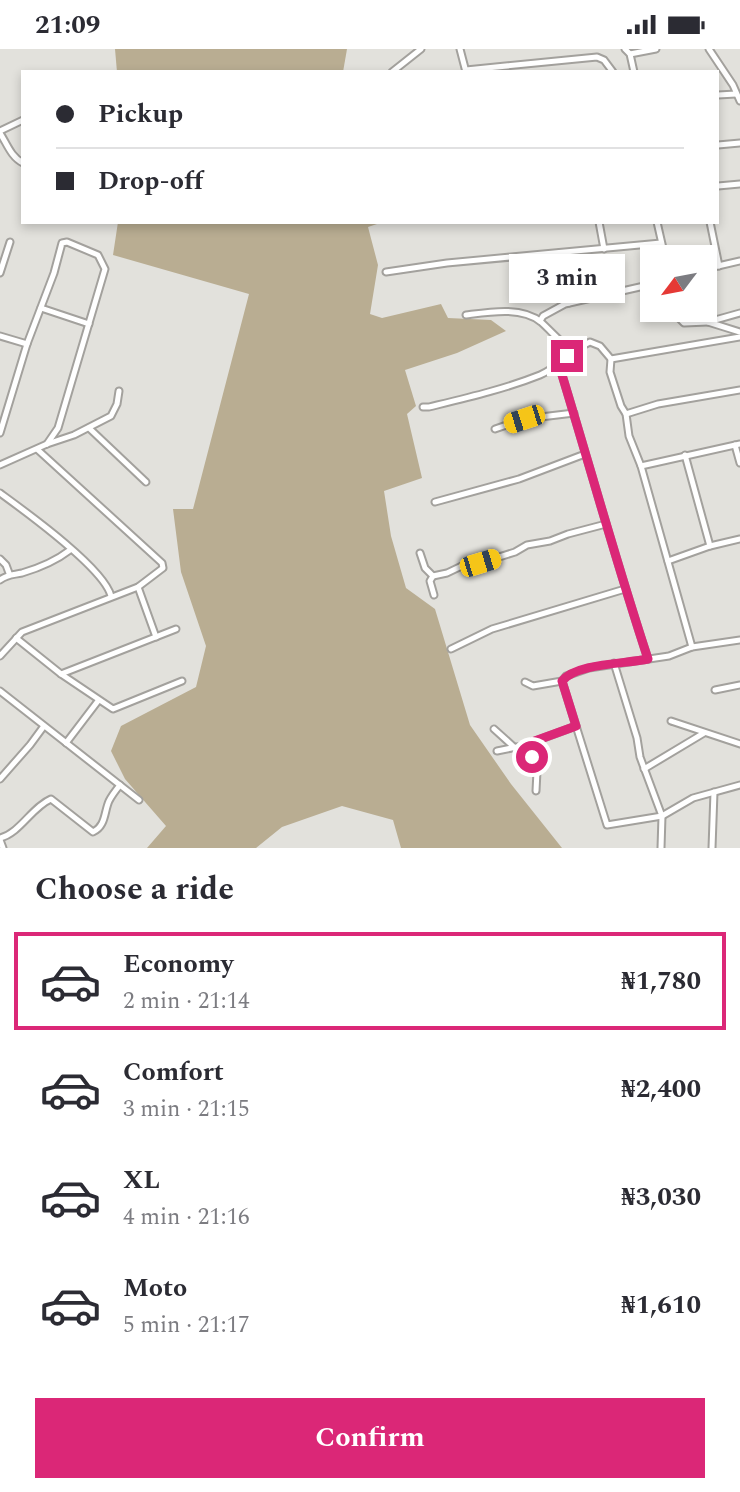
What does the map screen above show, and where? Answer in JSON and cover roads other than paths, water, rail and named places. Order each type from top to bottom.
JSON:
[{"type":"street","points":[[395,70],[421,49]]},
{"type":"street","points":[[460,49],[466,70]]},
{"type":"street","points":[[573,49],[578,58]]},
{"type":"street","points":[[633,70],[627,51],[656,49]]},
{"type":"street","points":[[709,49],[733,85],[740,101]]},
{"type":"street","points":[[475,70],[601,57],[611,70]]},
{"type":"street","points":[[733,85],[740,83]]},
{"type":"street","points":[[719,95],[736,94]]},
{"type":"street","points":[[21,121],[0,132],[13,157],[21,162]]},
{"type":"street","points":[[719,145],[740,143]]},
{"type":"street","points":[[719,186],[740,184]]},
{"type":"street","points":[[599,224],[604,249]]},
{"type":"street","points":[[386,272],[447,263],[661,243],[657,224]]},
{"type":"street","points":[[710,224],[719,265],[740,261]]},
{"type":"street","points":[[0,433],[62,243],[67,241],[98,255],[106,269],[58,428],[47,444]]},
{"type":"street","points":[[0,273],[10,242]]},
{"type":"street","points":[[559,253],[569,303]]},
{"type":"street","points":[[540,321],[548,312],[569,303],[640,287]]},
{"type":"street","points":[[41,308],[89,324]]},
{"type":"street","points":[[466,314],[520,312],[540,321],[562,344],[574,352]]},
{"type":"street","points":[[718,319],[740,313]]},
{"type":"street","points":[[683,322],[709,322],[740,335]]},
{"type":"street","points":[[611,359],[740,335]]},
{"type":"street","points":[[0,336],[27,344]]},
{"type":"street","points":[[422,407],[504,387],[539,375],[559,365],[590,342],[596,343],[611,359],[610,372],[626,414],[629,436],[641,466],[692,647]]},
{"type":"street","points":[[559,365],[648,659]]},
{"type":"street","points":[[626,414],[657,404],[740,390]]},
{"type":"street","points":[[0,465],[89,428],[114,414],[119,391]]},
{"type":"street","points":[[495,429],[524,419],[574,413]]},
{"type":"street","points":[[89,428],[146,482]]},
{"type":"street","points":[[641,466],[738,445],[740,463]]},
{"type":"street","points":[[0,656],[26,630],[138,587],[162,570],[162,563],[38,450]]},
{"type":"street","points":[[435,502],[519,479],[585,454]]},
{"type":"street","points":[[685,456],[710,546]]},
{"type":"street","points":[[0,493],[38,521],[70,550],[106,584],[111,596]]},
{"type":"street","points":[[434,595],[430,581],[433,576],[468,563],[480,563],[515,552],[527,545],[606,524]]},
{"type":"street","points":[[668,561],[740,539]]},
{"type":"street","points":[[0,580],[9,573],[25,572],[59,558],[70,550]]},
{"type":"street","points":[[420,553],[425,568],[433,576]]},
{"type":"street","points":[[0,559],[9,573]]},
{"type":"street","points":[[138,587],[156,637]]},
{"type":"street","points":[[452,649],[492,629],[625,589]]},
{"type":"street","points":[[61,674],[176,629]]},
{"type":"street","points":[[16,638],[61,674],[113,709],[182,681]]},
{"type":"street","points":[[525,682],[533,686],[562,681],[589,668],[669,656],[692,647],[740,640]]},
{"type":"street","points":[[614,663],[644,769],[662,816],[661,848]]},
{"type":"street","points":[[562,681],[606,823],[611,826],[662,816],[693,798],[740,785]]},
{"type":"street","points":[[715,690],[740,685]]},
{"type":"street","points":[[0,691],[139,800]]},
{"type":"street","points":[[66,743],[98,701]]},
{"type":"street","points":[[671,721],[740,744]]},
{"type":"street","points":[[0,779],[44,726]]},
{"type":"street","points":[[497,751],[514,748],[576,726]]},
{"type":"street","points":[[494,729],[514,748]]},
{"type":"street","points":[[644,769],[704,733]]},
{"type":"street","points":[[532,742],[530,749],[537,771],[536,791]]},
{"type":"street","points":[[4,848],[0,839],[51,799],[93,832],[97,831],[103,823],[109,801],[120,785]]},
{"type":"street","points":[[712,848],[714,792]]}]
